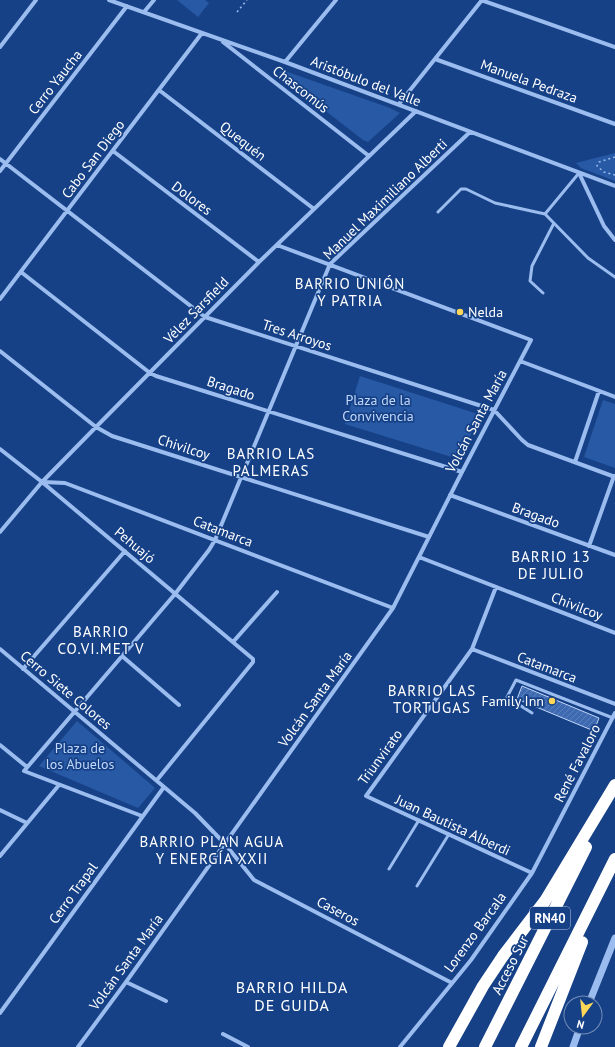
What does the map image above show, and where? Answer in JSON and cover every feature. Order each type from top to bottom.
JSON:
[{"type":"highway","points":[[449,1047],[483,986],[503,956],[545,901],[615,785]]},
{"type":"highway","name":"Acceso Sur","points":[[486,1047],[615,788]]},
{"type":"highway","name":"RN40","points":[[521,1047],[615,859]]},
{"type":"highway","points":[[541,1047],[580,946],[615,864]]},
{"type":"street","points":[[0,47],[36,0]]},
{"type":"street","name":"Aristóbulo del Valle","points":[[109,0],[285,62],[615,186]]},
{"type":"street","points":[[144,12],[154,0]]},
{"type":"street","points":[[285,62],[336,0]]},
{"type":"street","points":[[399,104],[481,0],[615,47]]},
{"type":"street","name":"Cerro Yaucha","points":[[0,171],[127,6]]},
{"type":"street","name":"Cabo San Diego","points":[[0,299],[202,33]]},
{"type":"street","name":"Chascomús","points":[[219,39],[369,156]]},
{"type":"street","name":"Manuela Pedraza","points":[[435,59],[615,124]]},
{"type":"street","name":"Quequén","points":[[159,90],[314,209]]},
{"type":"street","name":"Vélez Sarsfield","points":[[0,532],[42,482],[259,262],[416,111]]},
{"type":"street","name":"Manuel Maximiliano Alberti","points":[[26,769],[175,594],[209,550],[215,540],[330,264],[470,132]]},
{"type":"street","name":"Dolores","points":[[113,151],[259,262]]},
{"type":"street","name":"Tres Arroyos","points":[[0,159],[205,317],[494,410],[528,445],[615,477]]},
{"type":"street","points":[[580,173],[604,226],[615,240]]},
{"type":"street","points":[[277,245],[330,264]]},
{"type":"street","name":"Volcán Santa María","points":[[78,1047],[393,608],[531,340],[330,264]]},
{"type":"street","name":"Bragado","points":[[21,272],[150,373],[268,412],[462,472]]},
{"type":"street","name":"Chivilcoy","points":[[0,351],[96,427],[112,436],[429,537]]},
{"type":"street","points":[[520,361],[615,397]]},
{"type":"street","points":[[575,462],[599,391]]},
{"type":"street","name":"Pehuajó","points":[[0,449],[125,551],[254,661],[157,780]]},
{"type":"street","points":[[589,546],[615,477]]},
{"type":"street","name":"Catamarca","points":[[42,482],[65,483],[393,608]]},
{"type":"street","name":"Bragado","points":[[450,495],[615,555]]},
{"type":"street","points":[[23,669],[125,551]]},
{"type":"street","name":"Chivilcoy","points":[[419,557],[615,633]]},
{"type":"street","name":"Triunvirato","points":[[366,796],[472,650],[496,587]]},
{"type":"street","points":[[233,642],[277,592]]},
{"type":"street","name":"Cerro Siete Colores","points":[[0,649],[157,780],[195,813],[225,844]]},
{"type":"street","name":"Catamarca","points":[[472,650],[615,704]]},
{"type":"street","points":[[122,656],[179,705]]},
{"type":"street","name":"René Favaloro","points":[[558,824],[614,715]]},
{"type":"street","points":[[0,745],[26,769],[59,785],[142,816]]},
{"type":"street","points":[[0,856],[59,785]]},
{"type":"street","name":"Cerro Trapal","points":[[0,1013],[164,787]]},
{"type":"street","name":"Juan Bautista Alberdi","points":[[366,796],[532,873]]},
{"type":"street","points":[[0,810],[27,824]]},
{"type":"street","name":"Lorenzo Barcala","points":[[400,1047],[452,984],[532,873],[558,824]]},
{"type":"street","name":"Caseros","points":[[225,844],[254,880],[452,984]]},
{"type":"street","points":[[593,995],[612,953],[615,938]]},
{"type":"street","points":[[126,982],[166,1001]]},
{"type":"street","points":[[223,1034],[248,1047]]},
{"type":"street","points":[[573,1047],[577,1035]]},
{"type":"lane","points":[[544,214],[580,173]]},
{"type":"lane","points":[[438,212],[461,189],[466,189],[495,203],[544,214],[588,258],[615,277]]},
{"type":"lane","points":[[543,293],[530,281],[532,266],[554,223]]},
{"type":"lane","points":[[532,713],[508,698],[516,680],[614,715]]},
{"type":"lane","points":[[389,869],[418,820]]},
{"type":"lane","points":[[417,886],[448,834]]},
{"type":"path","points":[[236,12],[247,0]]},
{"type":"path","points":[[615,157],[599,162],[597,166],[604,172],[615,175]]},
{"type":"green space","points":[[177,0],[205,0],[209,3],[198,17]]},
{"type":"green space","points":[[282,70],[390,108],[400,113],[368,142],[363,140],[282,77],[279,73]]},
{"type":"green space","points":[[615,153],[615,181],[581,168],[576,163]]},
{"type":"green space","name":"Plaza de la Convivencia","points":[[360,376],[481,415],[458,459],[345,424]]},
{"type":"green space","points":[[603,400],[615,404],[615,468],[584,457]]},
{"type":"green space","name":"Plaza de los Abuelos","points":[[77,721],[155,788],[138,808],[39,766]]},
{"type":"building","points":[[522,686],[599,718],[594,731],[517,699]]},
{"type":"place","name":"Nelda","points":[[460,312]]},
{"type":"place","name":"Family Inn","points":[[552,701]]},
{"type":"district","name":"BARRIO UNIÓN Y PATRIA","points":[[350,292]]},
{"type":"district","name":"BARRIO LAS PALMERAS","points":[[271,462]]},
{"type":"district","name":"BARRIO 13 DE JULIO","points":[[551,566]]},
{"type":"district","name":"BARRIO CO.VI.MET V","points":[[101,640]]},
{"type":"district","name":"BARRIO LAS TORTUGAS","points":[[432,700]]},
{"type":"district","name":"BARRIO PLAN AGUA Y ENERGÍA XXII","points":[[212,850]]},
{"type":"district","name":"BARRIO HILDA DE GUIDA","points":[[292,996]]}]
